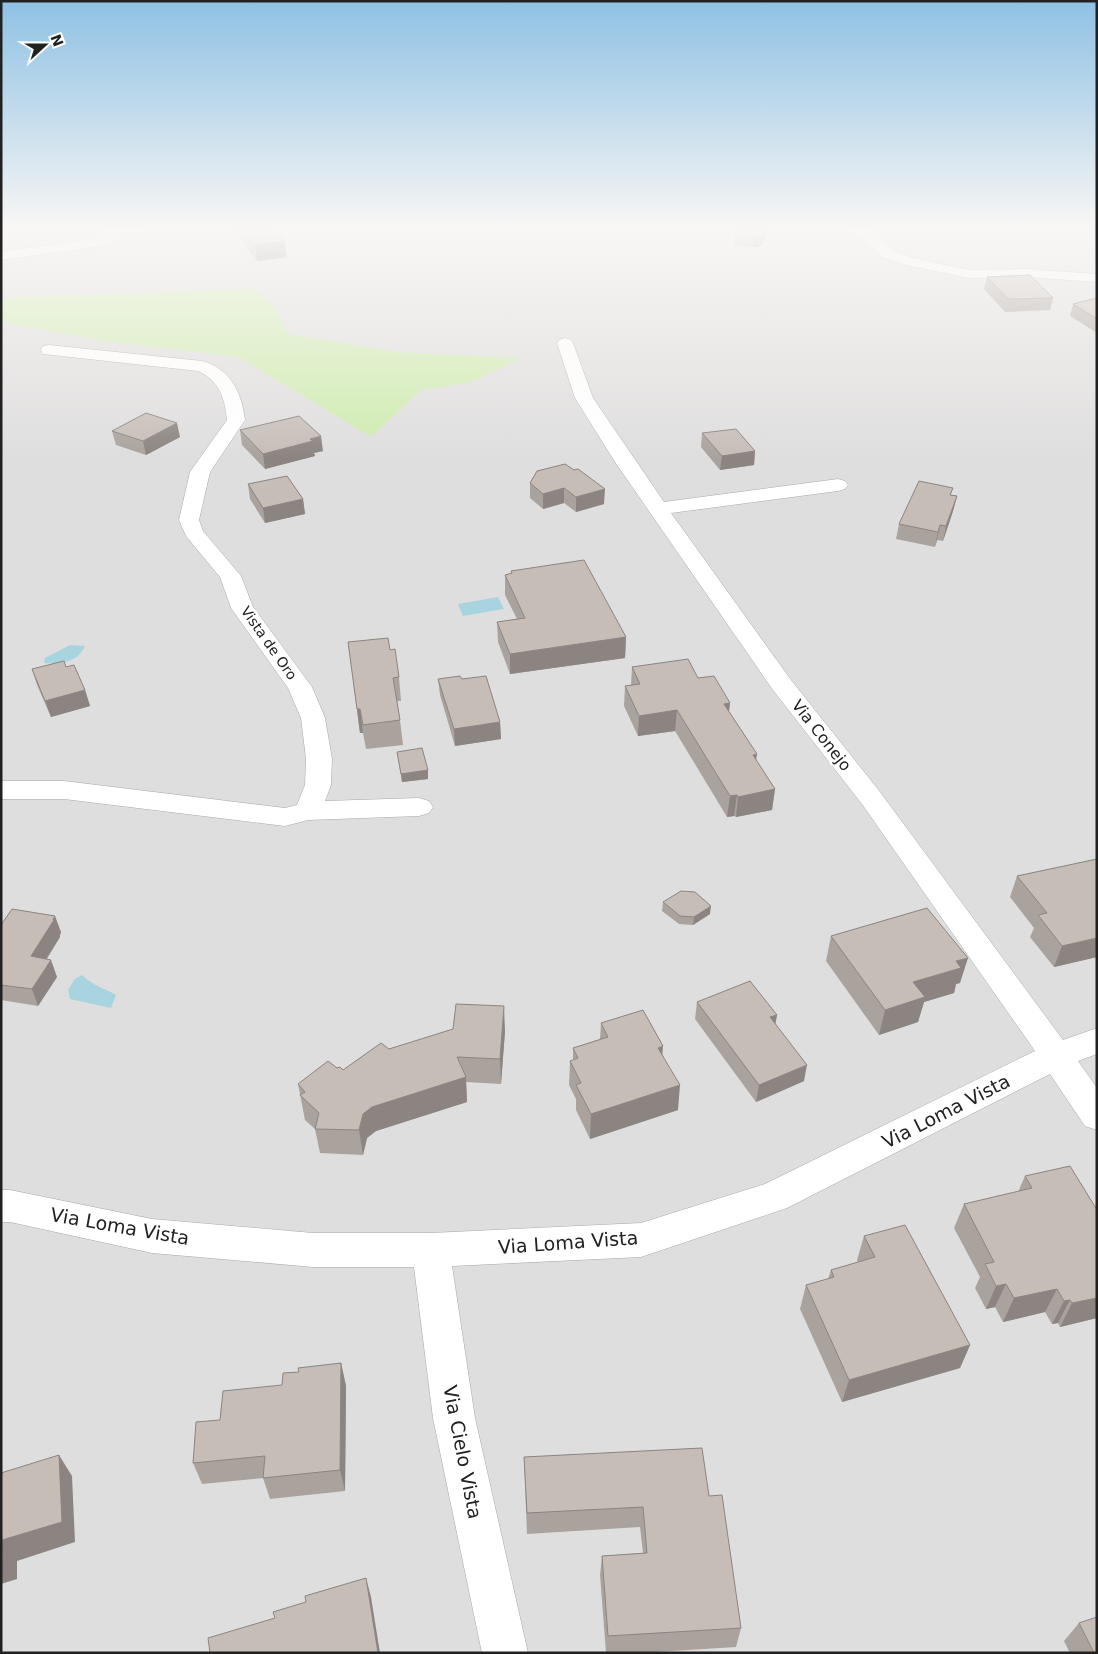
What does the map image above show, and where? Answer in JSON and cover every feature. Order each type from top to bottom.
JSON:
[{"type":"street","name":"Via Conejo","points":[[565,343],[584,398],[625,462],[782,685],[871,798],[1097,1116]]},
{"type":"street","name":"Vista de Oro","points":[[49,350],[202,366],[217,373],[234,402],[236,420],[200,472],[189,520],[193,532],[230,576],[242,608],[300,687],[313,718],[319,759],[318,785],[308,811]]},
{"type":"street","points":[[658,509],[838,485]]},
{"type":"street","points":[[1,790],[64,790],[285,818],[308,811],[419,807]]},
{"type":"street","name":"Via Loma Vista","points":[[1,1206],[10,1206],[152,1236],[313,1250],[431,1250],[640,1240],[774,1197],[1056,1056],[1097,1041]]},
{"type":"street","name":"Via Cielo Vista","points":[[431,1250],[454,1418],[505,1653]]},
{"type":"shaded area","points":[[1,304],[1097,304],[1097,1653],[1,1653]]},
{"type":"green space","points":[[1,304],[273,304],[287,334],[398,352],[522,358],[472,382],[421,390],[371,437],[238,357],[104,341],[1,322]]},
{"type":"water","points":[[498,597],[504,609],[463,616],[458,604]]},
{"type":"water","points":[[70,645],[85,646],[82,652],[73,659],[56,663],[44,663],[45,658]]},
{"type":"water","points":[[82,975],[94,984],[116,995],[111,1008],[70,999],[68,990],[75,979]]},
{"type":"building","points":[[1073,304],[1097,304],[1097,319]]},
{"type":"building","points":[[146,413],[177,423],[143,441],[112,431]]},
{"type":"building","points":[[299,416],[321,436],[310,439],[313,441],[263,454],[240,430]]},
{"type":"building","points":[[736,429],[755,451],[722,456],[702,433]]},
{"type":"building","points":[[565,464],[574,470],[578,469],[605,489],[576,497],[564,488],[543,494],[530,483],[537,471]]},
{"type":"building","points":[[287,476],[303,499],[263,508],[248,484]]},
{"type":"building","points":[[919,481],[953,488],[950,495],[957,496],[946,526],[940,525],[938,532],[899,524]]},
{"type":"building","points":[[584,560],[626,637],[510,654],[497,622],[525,618],[505,575],[512,573],[511,571]]},
{"type":"building","points":[[388,638],[390,650],[395,649],[399,677],[393,678],[400,720],[363,725],[360,709],[357,709],[348,642]]},
{"type":"building","points":[[688,659],[698,678],[714,676],[730,703],[724,704],[757,754],[753,755],[775,789],[738,797],[737,795],[730,796],[677,710],[639,716],[625,686],[640,684],[632,667]]},
{"type":"building","points":[[64,661],[66,667],[74,665],[85,690],[45,701],[32,669]]},
{"type":"building","points":[[460,676],[462,679],[486,676],[500,722],[454,729],[438,679]]},
{"type":"building","points":[[422,748],[428,770],[401,774],[397,752]]},
{"type":"building","points":[[1097,859],[1097,938],[1062,946],[1038,915],[1047,913],[1017,876]]},
{"type":"building","points":[[681,891],[695,892],[711,906],[694,917],[680,916],[663,902]]},
{"type":"building","points":[[927,908],[968,958],[956,961],[961,968],[913,982],[925,997],[885,1010],[831,936]]},
{"type":"building","points":[[12,909],[55,916],[31,956],[51,960],[32,989],[1,985],[1,925]]},
{"type":"building","points":[[750,981],[777,1015],[770,1017],[807,1065],[759,1085],[697,1002]]},
{"type":"building","points":[[456,1004],[504,1006],[500,1059],[457,1057],[466,1077],[372,1107],[363,1114],[359,1130],[315,1129],[319,1113],[300,1095],[305,1092],[298,1084],[328,1061],[343,1070],[381,1043],[389,1049],[453,1029]]},
{"type":"building","points":[[643,1010],[663,1046],[658,1048],[680,1085],[591,1114],[576,1085],[581,1083],[570,1061],[578,1058],[573,1048],[608,1037],[601,1023]]},
{"type":"building","points":[[1070,1166],[1097,1210],[1097,1298],[1072,1303],[1070,1300],[1064,1301],[1057,1289],[1014,1298],[1006,1284],[996,1286],[985,1264],[994,1262],[964,1204],[1032,1188],[1025,1176]]},
{"type":"building","points":[[905,1225],[970,1345],[849,1380],[806,1285],[834,1277],[831,1270],[875,1257],[864,1236]]},
{"type":"building","points":[[341,1363],[340,1470],[263,1478],[265,1456],[193,1463],[196,1422],[220,1420],[223,1391],[282,1385],[283,1373],[299,1372],[298,1368]]},
{"type":"building","points":[[702,1448],[709,1496],[722,1495],[741,1628],[608,1636],[602,1556],[647,1553],[643,1507],[527,1513],[524,1457]]},
{"type":"building","points":[[59,1455],[62,1522],[2,1540],[3,1559],[1,1559],[1,1473]]},
{"type":"building","points":[[366,1578],[378,1653],[210,1653],[208,1638],[275,1618],[273,1612],[306,1602],[305,1596]]},
{"type":"building","points":[[1097,1617],[1097,1653],[1094,1653],[1079,1623]]}]
